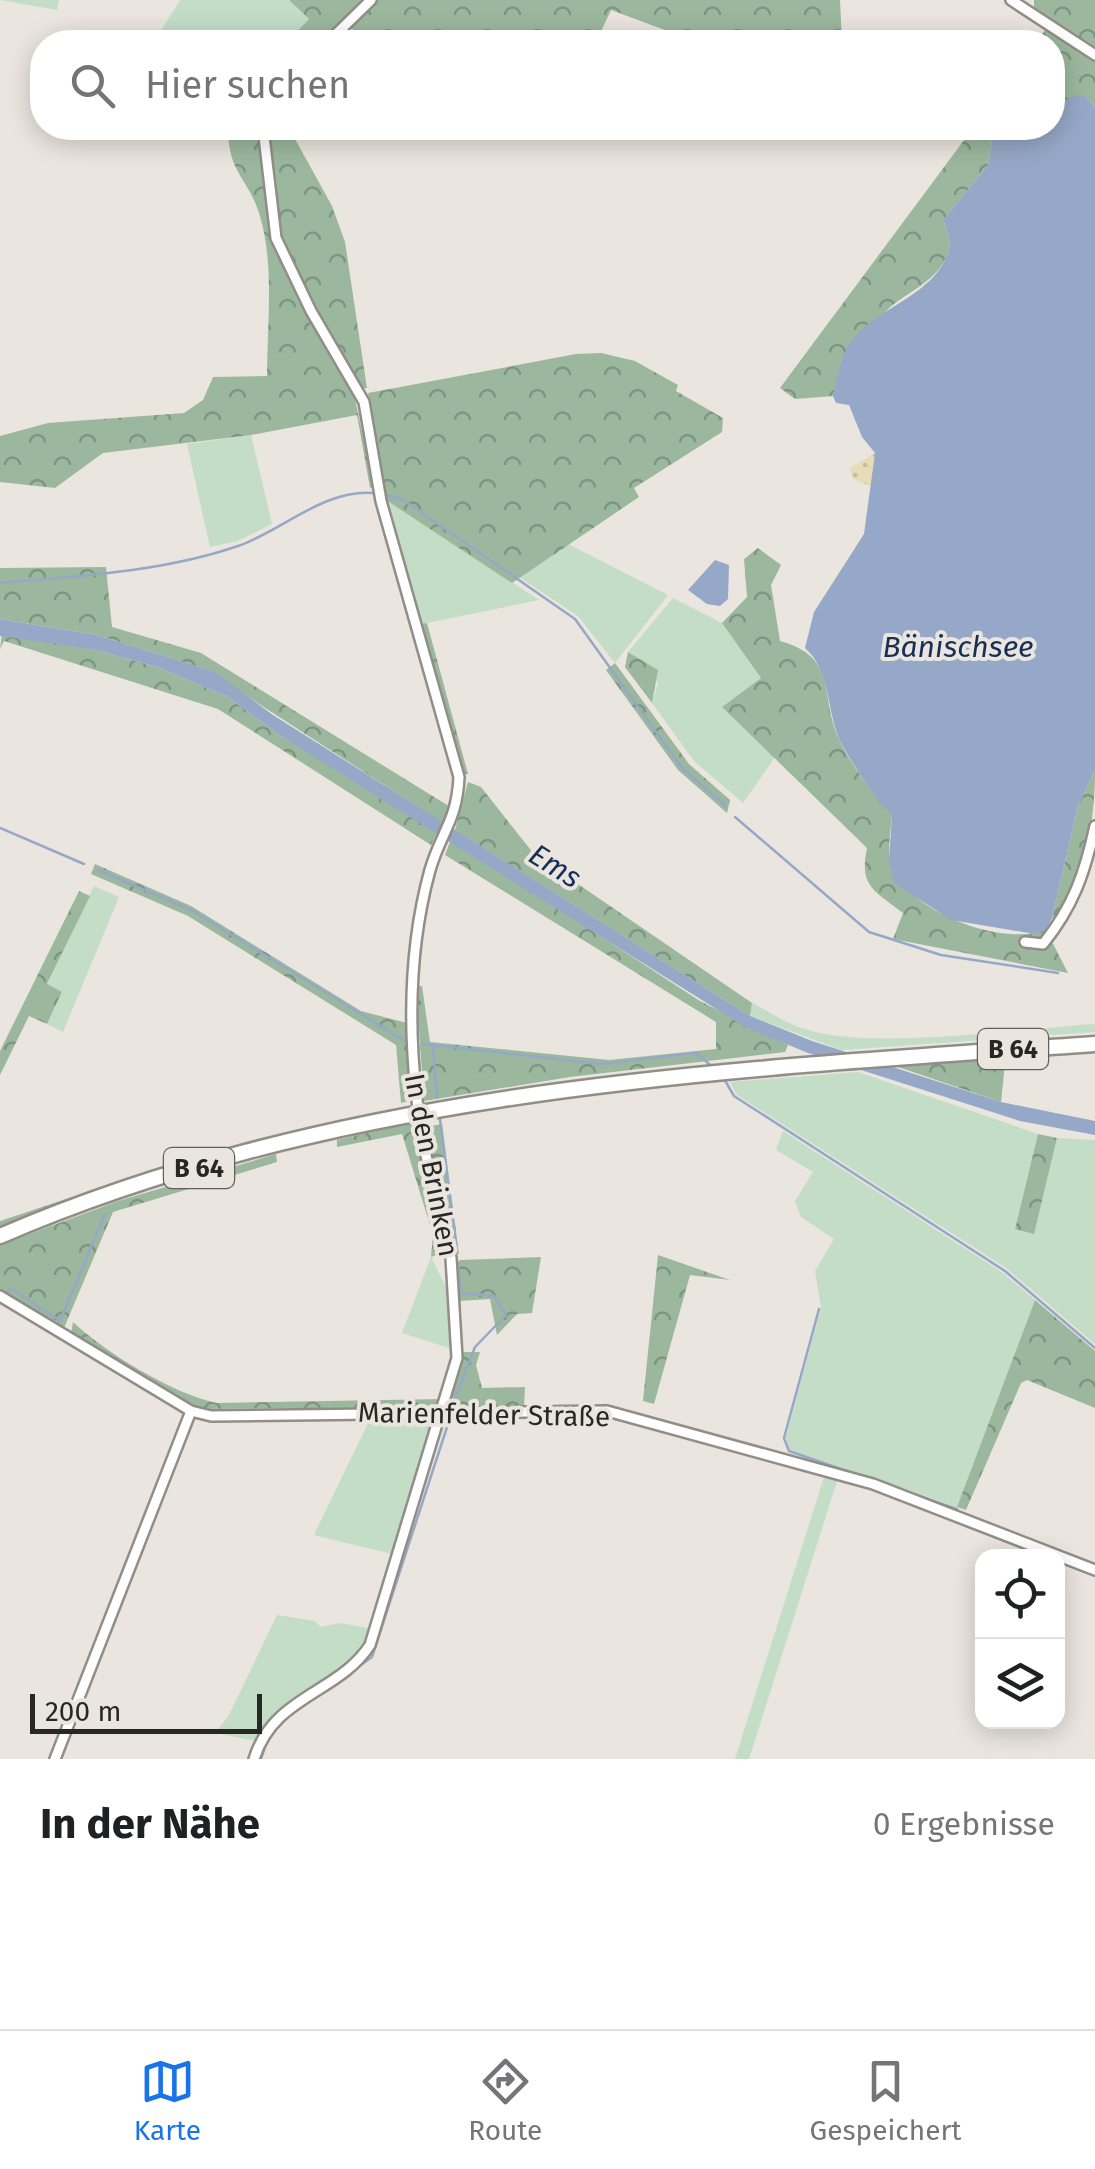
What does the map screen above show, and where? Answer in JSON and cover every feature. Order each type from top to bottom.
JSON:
[{"type":"main road","name":"B 64","points":[[0,1236],[117,1193],[308,1138],[490,1100],[724,1069],[1095,1044]]},
{"type":"street","points":[[340,30],[371,0]]},
{"type":"street","points":[[1011,0],[1056,30]]},
{"type":"street","points":[[1065,36],[1095,56]]},
{"type":"street","name":"In den Brinken","points":[[254,1759],[271,1722],[359,1660],[370,1645],[443,1411],[458,1344],[451,1258],[421,1134],[410,1016],[414,956],[428,880],[442,840],[453,823],[459,776],[455,750],[382,502],[364,402],[311,311],[276,238],[264,140]]},
{"type":"street","points":[[1025,942],[1043,944],[1068,914],[1084,873],[1095,826]]},
{"type":"street","name":"Marienfelder Straße","points":[[0,1296],[190,1411],[211,1416],[613,1412],[873,1484],[1095,1570]]},
{"type":"street","points":[[55,1759],[190,1411]]},
{"type":"green space","points":[[0,0],[59,0],[57,10]]},
{"type":"green space","points":[[180,0],[289,0],[309,19],[298,30],[161,30]]},
{"type":"green space","points":[[289,0],[840,0],[841,30],[665,30],[611,10],[602,30],[353,30],[343,21],[334,30],[298,30],[309,19]]},
{"type":"green space","points":[[1034,0],[1095,0],[1095,49],[1034,8]]},
{"type":"green space","points":[[1065,41],[1095,61],[1095,108],[1086,96],[1065,103]]},
{"type":"green space","points":[[229,140],[296,140],[332,206],[345,242],[367,388],[353,390],[374,487],[370,488],[357,415],[251,435],[103,453],[55,488],[0,482],[0,436],[48,423],[184,413],[203,400],[213,377],[267,376],[269,273],[264,232]]},
{"type":"green space","points":[[964,140],[992,140],[988,165],[944,219],[949,248],[939,269],[868,330],[846,362],[833,396],[795,399],[780,388]]},
{"type":"green space","points":[[601,353],[635,361],[678,385],[676,391],[723,418],[722,432],[634,488],[639,497],[512,583],[386,500],[368,393],[576,354]]},
{"type":"green space","points":[[251,435],[272,524],[238,541],[210,547],[187,444]]},
{"type":"green space","points":[[386,500],[539,600],[422,624]]},
{"type":"green space","points":[[568,544],[668,595],[615,663],[578,616],[519,577]]},
{"type":"green space","points":[[758,548],[781,565],[771,585],[780,641],[798,648],[819,667],[843,748],[892,815],[890,858],[900,880],[915,896],[957,921],[1004,933],[1046,930],[1068,973],[893,939],[903,913],[867,880],[867,848],[722,707],[761,678],[722,623],[747,597],[744,559]]},
{"type":"green space","points":[[106,567],[112,627],[201,653],[452,808],[443,823],[205,669],[97,635],[0,619],[0,568]]},
{"type":"green space","points":[[673,598],[722,623],[761,678],[722,707],[775,757],[743,803],[694,761],[652,703],[658,683],[628,652]]},
{"type":"green space","points":[[427,623],[468,774],[462,773],[422,624]]},
{"type":"green space","points":[[2,633],[96,650],[157,667],[226,696],[284,738],[438,831],[431,845],[218,709],[4,641],[0,649]]},
{"type":"green space","points":[[628,652],[658,670],[652,703],[625,667]]},
{"type":"green space","points":[[615,663],[689,764],[730,800],[727,813],[678,770],[606,670]]},
{"type":"green space","points":[[1095,770],[1084,861],[1065,913],[1052,918],[1078,806]]},
{"type":"green space","points":[[468,782],[481,787],[534,854],[752,1003],[750,1016],[455,830]]},
{"type":"green space","points":[[451,839],[700,1001],[788,1045],[785,1052],[570,1077],[424,1101],[416,986],[422,986],[430,1042],[609,1060],[716,1049],[716,1022],[445,855]]},
{"type":"green space","points":[[95,864],[191,906],[361,1011],[407,1023],[412,1100],[401,1103],[396,1045],[188,916],[91,874]]},
{"type":"green space","points":[[94,886],[119,897],[63,1032],[47,1024],[62,993],[47,985]]},
{"type":"green space","points":[[79,891],[90,896],[47,984],[62,992],[47,1024],[29,1016],[0,1075],[0,1051]]},
{"type":"green space","points":[[752,1003],[801,1028],[836,1036],[908,1038],[1095,1024],[1095,1032],[842,1050],[750,1016]]},
{"type":"green space","points":[[1000,1058],[1005,1064],[1001,1102],[895,1066]]},
{"type":"green space","points":[[858,1072],[1038,1134],[1015,1228],[1034,1233],[1057,1138],[1095,1140],[1095,1344],[1006,1268],[737,1095],[730,1082]]},
{"type":"green space","points":[[415,1122],[445,1252],[431,1257],[433,1235],[402,1134],[337,1147],[337,1140]]},
{"type":"green space","points":[[442,1124],[459,1254],[453,1253],[425,1127]]},
{"type":"green space","points":[[783,1131],[1003,1273],[1035,1300],[957,1507],[790,1450],[786,1437],[821,1307],[815,1271],[834,1239],[801,1217],[795,1201],[813,1172],[776,1150]]},
{"type":"green space","points":[[1038,1134],[1057,1138],[1034,1234],[1015,1229]]},
{"type":"green space","points":[[276,1154],[277,1162],[113,1212],[64,1328],[0,1291],[0,1245],[118,1201]]},
{"type":"green space","points":[[183,1160],[181,1166],[0,1227],[0,1221]]},
{"type":"green space","points":[[658,1255],[730,1280],[690,1275],[654,1404],[643,1401]]},
{"type":"green space","points":[[431,1257],[449,1293],[455,1350],[402,1333]]},
{"type":"green space","points":[[541,1257],[532,1313],[517,1314],[497,1335],[490,1299],[459,1301],[455,1265],[460,1260]]},
{"type":"green space","points":[[1035,1300],[1095,1351],[1095,1408],[1027,1380],[1021,1383],[966,1510],[957,1507]]},
{"type":"green space","points":[[73,1322],[141,1371],[217,1403],[443,1399],[439,1407],[201,1409],[71,1334]]},
{"type":"green space","points":[[463,1352],[480,1352],[476,1365],[482,1388],[525,1387],[524,1406],[453,1406],[449,1402]]},
{"type":"green space","points":[[433,1416],[436,1425],[396,1555],[314,1535],[370,1419]]},
{"type":"green space","points":[[825,1474],[838,1478],[749,1759],[735,1759]]},
{"type":"green space","points":[[277,1615],[315,1621],[321,1627],[340,1623],[373,1629],[363,1647],[348,1661],[280,1709],[256,1741],[215,1733],[229,1715]]},
{"type":"sand","points":[[875,453],[873,487],[853,479],[850,468]]},
{"type":"water","name":"Bänischsee","points":[[1076,95],[1086,96],[1095,108],[1095,770],[1078,806],[1052,918],[1046,930],[1035,934],[951,920],[894,883],[889,860],[892,815],[842,744],[823,677],[805,648],[814,612],[864,534],[875,453],[862,437],[849,405],[836,403],[833,396],[845,353],[853,338],[870,322],[924,286],[944,263],[949,244],[944,219],[988,165],[992,140],[1065,140],[1065,101]]},
{"type":"water","points":[[715,560],[729,565],[728,599],[720,606],[707,604],[688,590]]},
{"type":"water","points":[[0,619],[97,635],[215,672],[273,715],[750,1016],[812,1041],[1001,1102],[1095,1121],[1095,1135],[1020,1121],[808,1053],[745,1027],[284,738],[226,696],[157,667],[96,650],[0,636]]},
{"type":"waterway","points":[[0,583],[180,562],[238,546],[338,497],[374,493]]},
{"type":"waterway","points":[[385,495],[402,499],[575,619],[682,768],[726,806]]},
{"type":"waterway","points":[[735,817],[869,932],[941,955],[1058,973]]},
{"type":"waterway","points":[[0,828],[84,864]]},
{"type":"waterway","points":[[98,870],[191,910],[405,1041]]},
{"type":"waterway","points":[[422,1044],[601,1064],[696,1053],[714,1068]]},
{"type":"waterway","points":[[433,1046],[437,1098]]},
{"type":"waterway","points":[[723,1077],[734,1096],[1005,1271],[1095,1348]]},
{"type":"waterway","points":[[440,1119],[457,1253]]},
{"type":"waterway","points":[[5,1293],[12,1289],[60,1321],[105,1214]]},
{"type":"waterway","points":[[453,1403],[475,1347],[506,1315],[494,1296],[461,1293],[458,1264]]},
{"type":"waterway","points":[[819,1309],[784,1438],[789,1451],[957,1509]]},
{"type":"waterway","points":[[351,1672],[372,1657],[449,1421]]},
{"type":"waterway","points":[[285,1719],[324,1691]]},
{"type":"waterway","points":[[261,1759],[267,1741]]},
{"type":"water label","name":"Ems","points":[[555,866]]}]
